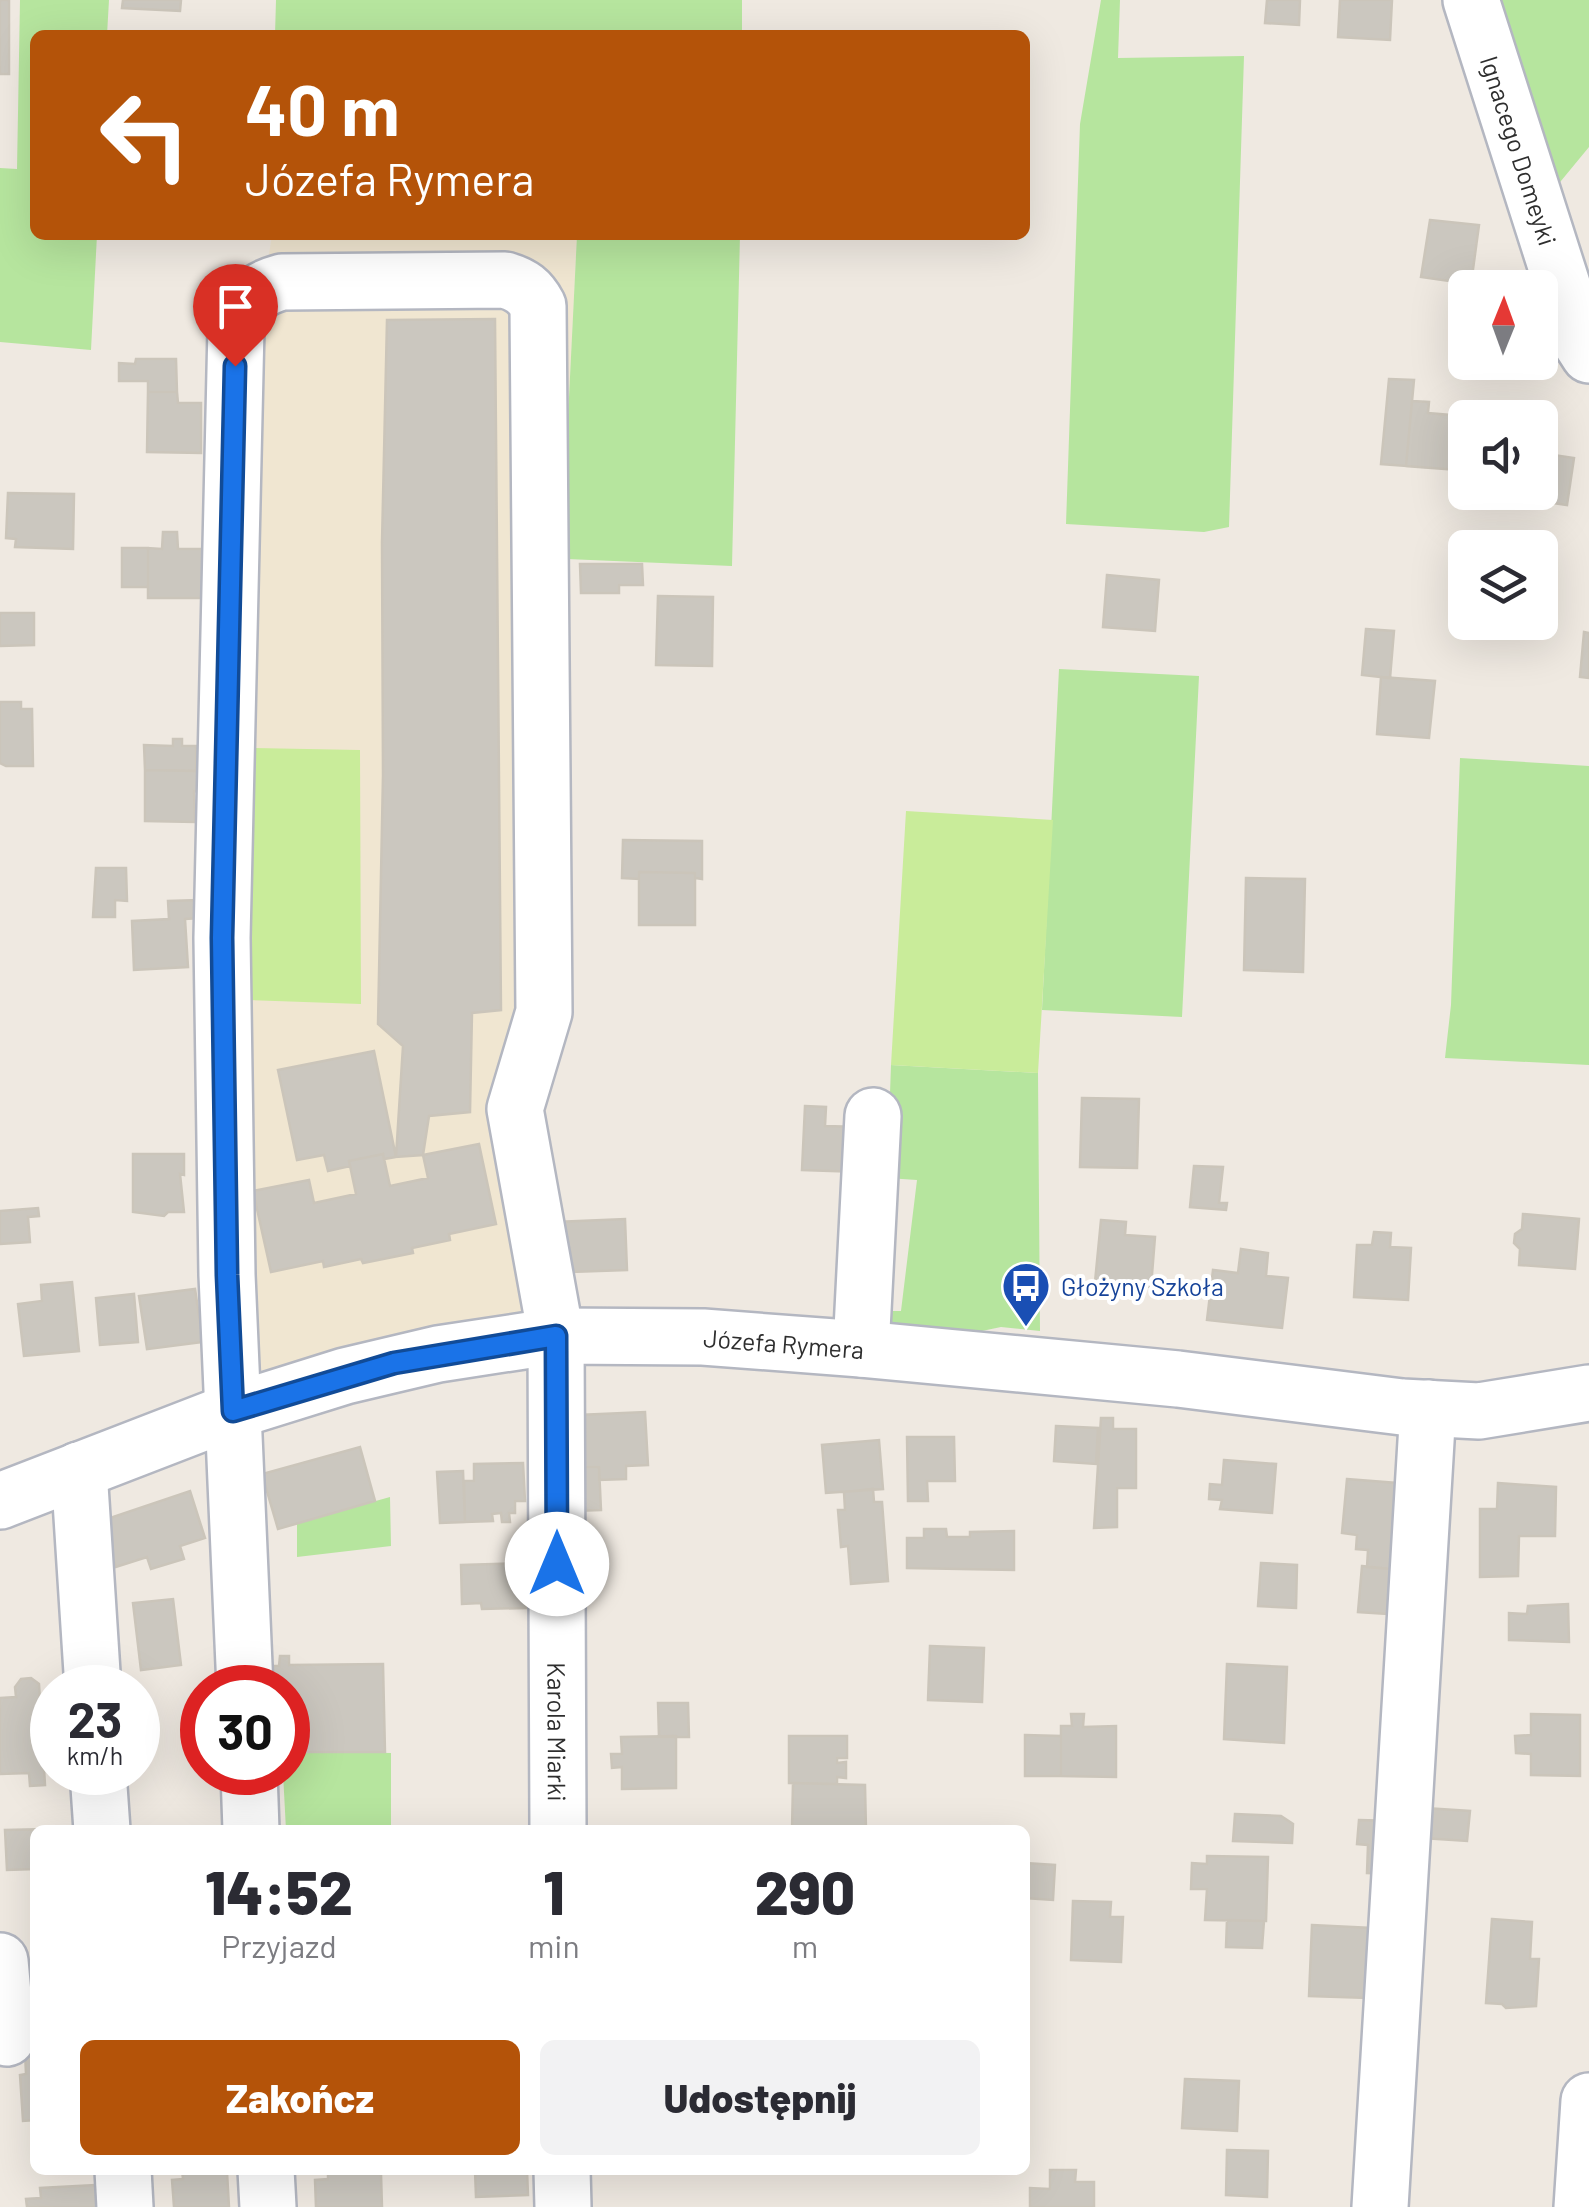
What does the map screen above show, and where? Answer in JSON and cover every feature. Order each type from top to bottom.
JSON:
[{"type":"street","name":"Ignacego Domeyki","points":[[1471,0],[1580,341],[1589,354]]},
{"type":"street","name":"Karola Miarki","points":[[233,1411],[222,938],[236,328],[240,310],[251,296],[282,282],[505,280],[532,294],[538,306],[544,1012],[515,1109],[556,1336],[558,1825]]},
{"type":"street","points":[[862,1349],[873,1116]]},
{"type":"street","name":"Józefa Rymera","points":[[0,1501],[233,1411],[394,1363],[556,1336],[702,1337],[862,1349],[1479,1411],[1589,1392]]},
{"type":"street","points":[[1380,2207],[1428,1408]]},
{"type":"street","points":[[233,1411],[244,1665]]},
{"type":"street","points":[[79,1470],[91,1665]]},
{"type":"street","points":[[100,1795],[102,1825]]},
{"type":"street","points":[[250,1795],[252,1825]]},
{"type":"street","points":[[0,1962],[7,2038]]},
{"type":"street","points":[[1582,2207],[1589,2101]]},
{"type":"street","points":[[123,2175],[125,2207]]},
{"type":"street","points":[[266,2175],[268,2207]]},
{"type":"street","points":[[562,2175],[564,2207]]},
{"type":"shaded area","points":[[271,240],[577,240],[566,458],[568,987],[540,1136],[560,1310],[409,1336],[247,1374],[246,402]]},
{"type":"green space","points":[[20,0],[109,0],[107,30],[30,30],[30,240],[97,240],[91,350],[0,342],[0,168],[17,169]]},
{"type":"green space","points":[[276,0],[742,0],[742,30],[275,30]]},
{"type":"green space","points":[[1101,0],[1120,0],[1118,58],[1244,56],[1229,527],[1204,532],[1066,524],[1080,124]]},
{"type":"green space","points":[[1500,0],[1589,0],[1589,147],[1556,187]]},
{"type":"green space","points":[[577,240],[740,240],[732,566],[567,559],[566,458]]},
{"type":"green space","points":[[1059,669],[1199,676],[1182,1017],[1042,1010]]},
{"type":"green space","points":[[252,748],[360,750],[361,1004],[250,1000]]},
{"type":"green space","points":[[1460,758],[1589,766],[1589,1065],[1445,1058],[1451,1005]]},
{"type":"green space","points":[[906,811],[1053,820],[1038,1073],[891,1065]]},
{"type":"green space","points":[[891,1065],[1038,1073],[1040,1331],[1001,1327],[977,1332],[884,1322],[884,1311],[901,1311],[917,1180],[887,1178]]},
{"type":"green space","points":[[390,1497],[391,1546],[297,1557],[297,1523]]},
{"type":"green space","points":[[310,1752],[391,1753],[391,1825],[286,1825],[284,1795],[310,1795]]},
{"type":"building","points":[[0,0],[9,0],[9,74],[0,74]]},
{"type":"building","points":[[123,0],[181,0],[180,11],[122,8]]},
{"type":"building","points":[[1267,0],[1300,0],[1299,25],[1265,23]]},
{"type":"building","points":[[1340,0],[1392,0],[1390,40],[1338,37]]},
{"type":"building","points":[[1430,220],[1479,225],[1473,270],[1448,270],[1448,281],[1421,277]]},
{"type":"building","points":[[495,319],[501,1010],[472,1013],[470,1112],[429,1116],[423,1155],[396,1157],[403,1046],[378,1024],[387,320]]},
{"type":"building","points":[[136,359],[176,359],[177,392],[148,392],[148,381],[119,381],[119,363],[135,364]]},
{"type":"building","points":[[1389,379],[1414,380],[1406,466],[1381,464]]},
{"type":"building","points":[[148,392],[177,392],[178,403],[201,403],[201,453],[147,452]]},
{"type":"building","points":[[1412,401],[1429,402],[1428,413],[1448,415],[1448,469],[1406,466]]},
{"type":"building","points":[[1558,456],[1574,458],[1567,505],[1558,504]]},
{"type":"building","points":[[8,493],[74,494],[73,549],[15,547],[16,539],[6,538]]},
{"type":"building","points":[[163,532],[177,532],[178,549],[206,549],[206,598],[148,598],[148,548],[162,549]]},
{"type":"building","points":[[122,548],[148,548],[148,587],[122,587]]},
{"type":"building","points":[[580,564],[642,564],[643,585],[619,585],[619,593],[581,593]]},
{"type":"building","points":[[1107,575],[1159,580],[1155,631],[1103,627]]},
{"type":"building","points":[[658,596],[713,597],[712,666],[656,665]]},
{"type":"building","points":[[0,613],[34,613],[34,645],[0,646]]},
{"type":"building","points":[[1366,629],[1394,631],[1390,678],[1362,675]]},
{"type":"building","points":[[1584,632],[1589,633],[1589,678],[1580,677]]},
{"type":"building","points":[[1381,677],[1435,681],[1429,738],[1377,734]]},
{"type":"building","points":[[0,702],[21,702],[21,709],[32,709],[33,766],[0,763]]},
{"type":"building","points":[[173,739],[182,739],[182,746],[196,746],[196,771],[145,770],[144,745],[173,746]]},
{"type":"building","points":[[145,770],[213,771],[213,792],[194,791],[195,822],[145,821]]},
{"type":"building","points":[[623,840],[702,841],[702,879],[695,878],[695,873],[639,872],[639,879],[622,878]]},
{"type":"building","points":[[96,868],[126,868],[127,901],[115,900],[115,917],[93,917]]},
{"type":"building","points":[[639,872],[695,873],[695,925],[639,925]]},
{"type":"building","points":[[1246,878],[1305,879],[1303,972],[1244,970]]},
{"type":"building","points":[[198,900],[199,918],[185,919],[188,967],[134,970],[132,921],[169,919],[168,901]]},
{"type":"building","points":[[374,1051],[396,1157],[384,1159],[383,1154],[349,1161],[350,1166],[328,1171],[324,1155],[297,1160],[278,1070]]},
{"type":"building","points":[[1082,1098],[1139,1099],[1137,1168],[1080,1167]]},
{"type":"building","points":[[805,1106],[826,1107],[825,1126],[861,1127],[859,1172],[802,1170]]},
{"type":"building","points":[[479,1144],[496,1224],[449,1234],[450,1240],[412,1248],[413,1253],[324,1267],[323,1261],[271,1272],[253,1191],[309,1180],[314,1203],[356,1194],[349,1161],[383,1154],[390,1186],[428,1178],[423,1155]]},
{"type":"building","points":[[133,1154],[184,1154],[184,1175],[180,1174],[184,1212],[168,1212],[164,1216],[133,1212]]},
{"type":"building","points":[[1194,1166],[1223,1167],[1219,1203],[1227,1203],[1226,1210],[1190,1207]]},
{"type":"building","points":[[38,1208],[39,1216],[28,1217],[30,1242],[0,1244],[0,1211]]},
{"type":"building","points":[[1523,1214],[1579,1219],[1575,1269],[1519,1265],[1520,1249],[1514,1243],[1515,1234],[1522,1229]]},
{"type":"building","points":[[625,1219],[627,1270],[571,1272],[570,1248],[556,1248],[555,1222]]},
{"type":"building","points":[[1101,1220],[1126,1222],[1125,1235],[1155,1237],[1151,1287],[1095,1282]]},
{"type":"building","points":[[1374,1232],[1391,1233],[1390,1247],[1411,1248],[1408,1300],[1354,1297],[1357,1245],[1372,1245]]},
{"type":"building","points":[[1241,1249],[1268,1253],[1266,1276],[1288,1278],[1282,1328],[1207,1320],[1213,1270],[1238,1273]]},
{"type":"building","points":[[72,1282],[79,1351],[24,1356],[18,1304],[42,1301],[41,1285]]},
{"type":"building","points":[[195,1289],[203,1342],[147,1349],[139,1296]]},
{"type":"building","points":[[134,1294],[138,1342],[100,1345],[96,1298]]},
{"type":"building","points":[[645,1412],[648,1465],[626,1466],[626,1479],[599,1480],[599,1467],[581,1467],[578,1415]]},
{"type":"building","points":[[1101,1418],[1113,1418],[1113,1429],[1136,1429],[1136,1488],[1117,1488],[1117,1527],[1094,1528]]},
{"type":"building","points":[[1056,1426],[1098,1428],[1096,1464],[1054,1461]]},
{"type":"building","points":[[907,1437],[954,1437],[955,1481],[927,1481],[928,1501],[908,1501]]},
{"type":"building","points":[[879,1440],[883,1489],[826,1493],[822,1445]]},
{"type":"building","points":[[360,1447],[375,1501],[278,1529],[262,1474]]},
{"type":"building","points":[[1224,1460],[1276,1464],[1272,1513],[1220,1509],[1222,1500],[1209,1499],[1210,1484],[1222,1485]]},
{"type":"building","points":[[523,1463],[525,1501],[515,1501],[515,1513],[509,1513],[510,1522],[502,1522],[501,1513],[492,1514],[493,1521],[465,1522],[464,1481],[474,1481],[474,1464]]},
{"type":"building","points":[[581,1467],[599,1467],[601,1510],[573,1511]]},
{"type":"building","points":[[463,1471],[465,1522],[440,1523],[437,1472]]},
{"type":"building","points":[[1347,1479],[1397,1483],[1391,1569],[1367,1567],[1368,1550],[1356,1549],[1357,1535],[1342,1533]]},
{"type":"building","points":[[1498,1483],[1556,1487],[1555,1536],[1519,1536],[1518,1576],[1480,1577],[1480,1509],[1497,1509]]},
{"type":"building","points":[[873,1489],[874,1502],[882,1502],[888,1581],[851,1584],[848,1546],[841,1547],[838,1510],[845,1510],[844,1492]]},
{"type":"building","points":[[190,1491],[205,1538],[180,1546],[184,1559],[151,1569],[147,1557],[116,1567],[101,1521]]},
{"type":"building","points":[[924,1529],[946,1529],[947,1537],[1014,1531],[1014,1570],[907,1568],[907,1538],[924,1538]]},
{"type":"building","points":[[524,1563],[526,1608],[482,1609],[481,1603],[462,1604],[461,1565]]},
{"type":"building","points":[[1261,1563],[1297,1565],[1296,1608],[1258,1606]]},
{"type":"building","points":[[1362,1566],[1391,1569],[1387,1614],[1358,1612]]},
{"type":"building","points":[[173,1599],[181,1665],[140,1665],[133,1603]]},
{"type":"building","points":[[1568,1604],[1569,1642],[1509,1640],[1509,1613],[1527,1614],[1528,1606]]},
{"type":"building","points":[[930,1646],[984,1648],[982,1702],[928,1700]]},
{"type":"building","points":[[280,1656],[289,1656],[289,1665],[279,1665]]},
{"type":"building","points":[[383,1664],[385,1752],[310,1752],[310,1665],[289,1665]]},
{"type":"building","points":[[1227,1664],[1287,1667],[1284,1743],[1224,1739]]},
{"type":"building","points":[[30,1678],[30,1786],[29,1773],[0,1774],[0,1698],[16,1697],[15,1687],[21,1679]]},
{"type":"building","points":[[658,1703],[688,1703],[689,1737],[659,1737]]},
{"type":"building","points":[[1071,1714],[1084,1714],[1083,1727],[1116,1726],[1116,1777],[1061,1776],[1061,1726],[1072,1726]]},
{"type":"building","points":[[1531,1714],[1580,1715],[1580,1776],[1531,1775],[1531,1754],[1516,1753],[1515,1736],[1531,1735]]},
{"type":"building","points":[[1025,1735],[1061,1736],[1061,1776],[1025,1776]]},
{"type":"building","points":[[676,1736],[676,1788],[622,1789],[622,1767],[612,1768],[611,1754],[622,1754],[621,1737]]},
{"type":"building","points":[[789,1736],[847,1736],[847,1758],[837,1758],[837,1763],[846,1762],[846,1778],[837,1777],[837,1784],[789,1783]]},
{"type":"building","points":[[793,1783],[865,1785],[866,1825],[792,1825]]},
{"type":"building","points":[[1425,1808],[1470,1811],[1467,1841],[1423,1838]]},
{"type":"building","points":[[1235,1814],[1281,1816],[1293,1824],[1292,1843],[1233,1841]]},
{"type":"building","points":[[1359,1820],[1395,1821],[1392,1874],[1367,1873],[1368,1845],[1357,1844]]},
{"type":"building","points":[[30,1829],[30,1869],[7,1870],[5,1830]]},
{"type":"building","points":[[1207,1856],[1268,1857],[1266,1921],[1205,1920],[1207,1889],[1191,1889],[1192,1863],[1207,1864]]},
{"type":"building","points":[[1030,1863],[1055,1865],[1053,1900],[1030,1898]]},
{"type":"building","points":[[1073,1901],[1111,1902],[1110,1917],[1123,1917],[1121,1962],[1071,1960]]},
{"type":"building","points":[[1492,1919],[1532,1922],[1530,1959],[1539,1959],[1536,2006],[1506,2008],[1486,2003]]},
{"type":"building","points":[[1227,1920],[1264,1921],[1262,1948],[1226,1947]]},
{"type":"building","points":[[1312,1925],[1372,1928],[1368,1998],[1309,1996]]},
{"type":"building","points":[[25,2052],[30,2052],[30,2120],[23,2121],[20,2075],[26,2074]]},
{"type":"building","points":[[1185,2079],[1239,2081],[1237,2131],[1182,2128]]},
{"type":"building","points":[[1227,2150],[1268,2151],[1267,2197],[1226,2195]]},
{"type":"building","points":[[1050,2170],[1076,2170],[1075,2182],[1094,2182],[1094,2207],[1030,2207],[1030,2188],[1050,2189]]},
{"type":"building","points":[[183,2175],[227,2175],[229,2207],[174,2207],[172,2180],[183,2179]]},
{"type":"building","points":[[328,2175],[381,2175],[382,2207],[316,2207],[315,2180],[328,2179]]},
{"type":"building","points":[[475,2175],[527,2175],[528,2195],[476,2197]]},
{"type":"building","points":[[95,2185],[97,2207],[27,2207],[26,2199],[41,2198],[40,2188]]},
{"type":"place","name":"Głożyny Szkoła","points":[[1026,1328]]},
{"type":"route","points":[[235,366],[222,938],[233,1411],[394,1363],[556,1336],[557,1564]]}]
